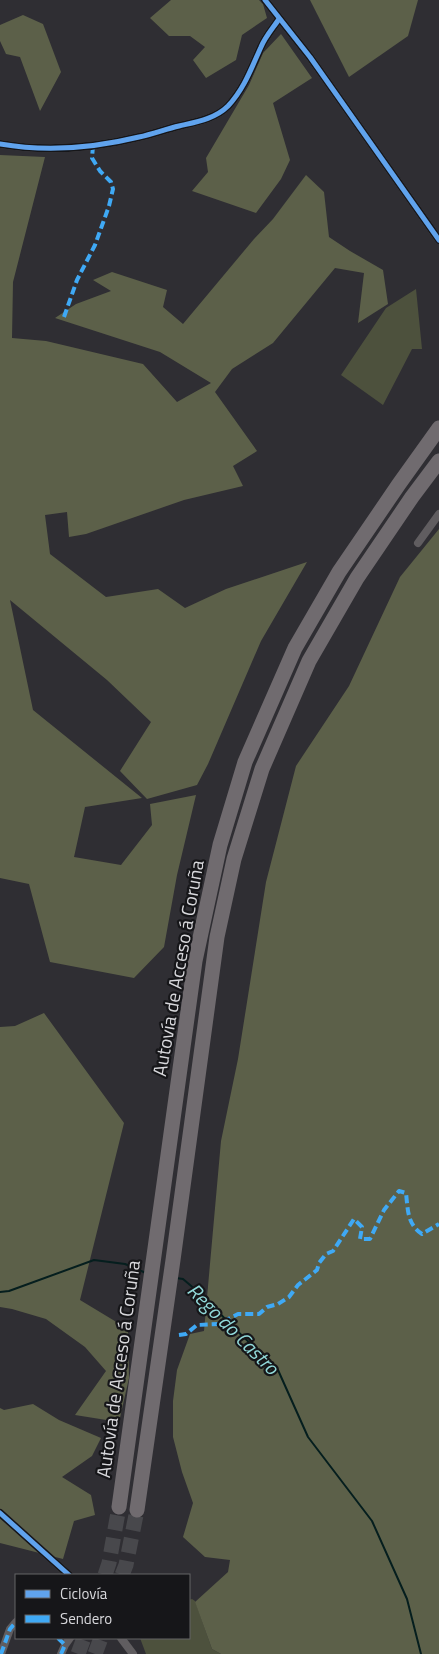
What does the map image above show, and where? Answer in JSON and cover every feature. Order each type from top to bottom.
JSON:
[{"type":"highway","name":"Autovía de Acceso á Coruña","points":[[119,1507],[195,961],[220,845],[245,762],[295,648],[334,580],[439,428]]},
{"type":"highway","name":"Autovía de Acceso á Coruña","points":[[137,1510],[217,937],[234,859],[262,768],[309,661],[357,578],[412,496],[439,461]]},
{"type":"street","points":[[265,0],[310,57],[439,240]]},
{"type":"street","points":[[0,144],[18,148],[87,147],[138,138],[216,115],[228,106],[242,89],[254,66],[261,46],[279,19]]},
{"type":"street","points":[[418,543],[439,514]]},
{"type":"street","points":[[0,1512],[68,1574]]},
{"type":"street","points":[[1,1654],[10,1629],[15,1623]]},
{"type":"street","points":[[59,1639],[64,1645]]},
{"type":"street","points":[[62,1654],[64,1645],[69,1639]]},
{"type":"street","points":[[122,1639],[133,1654]]},
{"type":"green space","points":[[171,0],[259,0],[263,4],[267,18],[242,35],[236,60],[206,78],[193,60],[205,47],[190,36],[169,36],[150,18]]},
{"type":"green space","points":[[310,0],[418,0],[408,36],[349,77]]},
{"type":"green space","points":[[23,15],[43,24],[61,72],[40,111],[20,57],[6,54],[0,41],[0,25]]},
{"type":"green space","points":[[281,34],[312,78],[273,103],[290,160],[281,179],[256,213],[192,191],[208,172],[206,158],[249,85],[263,53]]},
{"type":"green space","points":[[0,155],[45,157],[13,282],[12,338],[46,341],[143,364],[177,402],[211,383],[160,352],[55,318],[76,304],[111,291],[93,280],[112,272],[167,290],[163,307],[183,324],[273,219],[306,175],[324,192],[329,237],[383,270],[388,304],[358,323],[364,273],[335,268],[273,343],[232,369],[215,392],[257,451],[233,466],[243,486],[184,500],[86,534],[69,537],[67,512],[45,515],[50,554],[106,597],[158,589],[185,608],[226,589],[307,562],[261,641],[208,764],[197,785],[147,799],[120,771],[151,722],[107,680],[10,600],[33,710],[142,798],[85,807],[74,857],[121,865],[152,825],[150,804],[196,795],[177,875],[164,947],[134,978],[50,962],[29,884],[0,878]]},
{"type":"green space","points":[[416,289],[422,349],[412,349],[383,405],[341,375],[386,308]]},
{"type":"green space","points":[[439,529],[439,1654],[221,1654],[212,1649],[195,1602],[228,1572],[230,1560],[205,1557],[183,1537],[193,1503],[182,1472],[173,1437],[173,1401],[177,1370],[190,1334],[204,1331],[221,1141],[238,1059],[266,882],[296,766],[349,686],[400,577]]},
{"type":"green space","points":[[44,1013],[124,1123],[80,1300],[128,1329],[129,1378],[119,1422],[75,1415],[106,1371],[85,1347],[46,1319],[0,1307],[0,1027],[15,1026]]},
{"type":"green space","points":[[33,1404],[59,1420],[101,1438],[92,1456],[62,1477],[91,1495],[95,1515],[74,1521],[63,1559],[0,1543],[0,1408],[4,1410]]},
{"type":"green space","points":[[190,1600],[195,1601],[212,1649],[221,1654],[146,1654],[140,1639],[190,1639]]},
{"type":"waterway","name":"Rego do Castro","points":[[0,1292],[9,1291],[94,1260],[125,1264],[146,1273]]},
{"type":"waterway","name":"Rego do Castro","points":[[176,1278],[183,1279],[203,1296],[278,1370],[308,1437],[372,1521],[407,1599],[421,1654]]},
{"type":"tunnel","points":[[105,1574],[119,1507]]},
{"type":"tunnel","points":[[122,1574],[126,1565],[137,1510]]},
{"type":"tunnel","points":[[78,1654],[84,1639]]},
{"type":"tunnel","points":[[95,1654],[101,1639]]},
{"type":"marked path","points":[[64,317],[77,280],[95,245],[113,189],[111,182],[100,171],[92,158],[93,146]]},
{"type":"marked path","points":[[179,1335],[186,1334],[197,1325],[219,1324],[238,1314],[259,1314],[267,1307],[278,1304],[289,1297],[298,1285],[317,1270],[319,1263],[326,1254],[333,1251],[354,1219],[362,1227],[360,1239],[370,1239],[384,1210],[399,1191],[406,1193],[409,1216],[417,1230],[422,1234],[439,1224]]},
{"type":"marked path","points":[[1,1654],[10,1629],[15,1623]]},
{"type":"marked path","points":[[59,1639],[65,1645],[61,1654]]},
{"type":"cycle path","points":[[265,0],[310,57],[439,240]]},
{"type":"cycle path","points":[[0,144],[35,148],[70,148],[105,144],[144,136],[211,117],[228,106],[238,93],[265,40],[279,19]]},
{"type":"cycle path","points":[[0,1513],[68,1574]]}]
